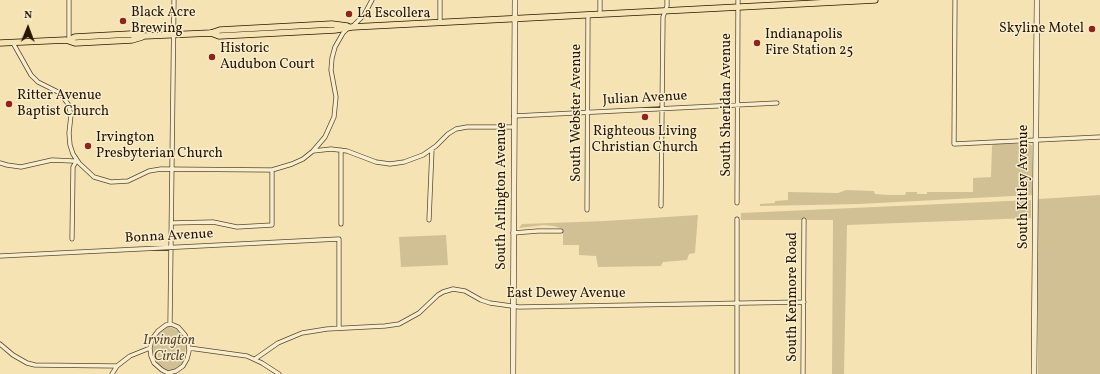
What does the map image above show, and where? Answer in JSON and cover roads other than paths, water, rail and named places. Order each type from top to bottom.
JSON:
[{"type":"main road","name":"South Arlington Avenue","points":[[513,374],[515,0]]},
{"type":"main road","points":[[0,43],[69,40],[75,42],[111,41],[132,40],[144,36],[211,33],[219,36],[335,30],[351,27],[440,22],[875,0]]},
{"type":"main road","name":"South Kitley Avenue","points":[[1034,374],[1037,0]]},
{"type":"street","points":[[69,0],[69,40]]},
{"type":"street","points":[[170,324],[174,0]]},
{"type":"street","points":[[13,43],[31,75],[38,82],[57,90],[68,102],[71,115],[70,141],[73,154],[82,168],[92,176],[111,182],[128,181],[153,170],[272,170],[303,159],[326,138],[334,117],[336,97],[332,72],[332,58],[335,47],[343,33],[359,22],[372,0]]},
{"type":"street","points":[[440,0],[440,22]]},
{"type":"street","points":[[600,0],[600,14]]},
{"type":"street","points":[[661,206],[664,17],[667,0]]},
{"type":"street","name":"South Sheridan Avenue","points":[[737,203],[738,0]]},
{"type":"street","points":[[955,0],[954,144],[1100,137]]},
{"type":"street","name":"South Webster Avenue","points":[[587,210],[588,15]]},
{"type":"street","name":"Julian Avenue","points":[[514,116],[777,103]]},
{"type":"street","points":[[313,151],[331,149],[342,150],[369,160],[390,164],[412,160],[423,155],[448,134],[460,128],[514,127]]},
{"type":"street","points":[[429,220],[432,148]]},
{"type":"street","points":[[341,224],[342,150]]},
{"type":"street","points":[[0,163],[21,167],[46,160],[77,160]]},
{"type":"street","points":[[72,239],[73,167],[77,160]]},
{"type":"street","points":[[171,223],[213,222],[237,227],[272,225],[272,170]]},
{"type":"street","points":[[737,219],[737,374]]},
{"type":"street","name":"South Kenmore Road","points":[[803,374],[804,220]]},
{"type":"street","points":[[513,234],[538,231],[561,231]]},
{"type":"street","name":"Bonna Avenue","points":[[0,256],[340,239],[339,328]]},
{"type":"street","name":"East Dewey Avenue","points":[[255,359],[278,343],[315,330],[399,324],[419,313],[438,295],[451,290],[463,291],[490,303],[513,306],[804,302]]},
{"type":"street","points":[[170,324],[178,327],[184,333],[188,340],[189,348],[187,359],[183,366],[169,374],[154,363],[150,348],[152,338],[164,326],[170,324]]},
{"type":"street","points":[[0,344],[13,355],[31,364],[117,366]]},
{"type":"street","points":[[112,374],[117,366],[130,356],[150,348]]},
{"type":"street","points":[[189,348],[241,355],[255,359],[279,374]]},
{"type":"place","name":"La Escollera","points":[[349,14]]},
{"type":"place","name":"Black Acre Brewing","points":[[123,21]]},
{"type":"place","name":"Skyline Motel","points":[[1092,29]]},
{"type":"place","name":"Indianapolis Fire Station 25","points":[[757,43]]},
{"type":"place","name":"Historic Audubon Court","points":[[212,57]]},
{"type":"place","name":"Ritter Avenue Baptist Church","points":[[9,104]]},
{"type":"place","name":"Righteous Living Christian Church","points":[[645,117]]},
{"type":"place","name":"Irvington Presbyterian Church","points":[[88,146]]},
{"type":"park label","name":"Irvington Circle","points":[[169,350]]}]
